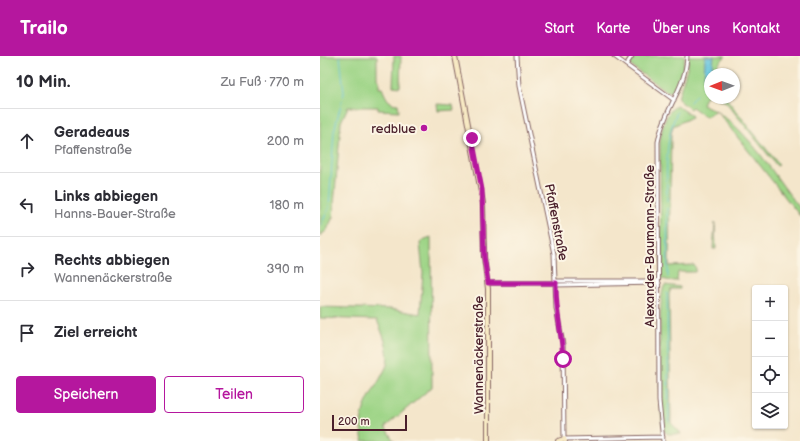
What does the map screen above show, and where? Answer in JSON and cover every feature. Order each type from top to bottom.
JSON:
[{"type":"street","name":"Wannenäckerstraße","points":[[455,56],[482,190],[484,257],[488,283],[488,441]]},
{"type":"street","name":"Pfaffenstraße","points":[[517,56],[520,86],[554,254],[556,308],[563,345],[565,440]]},
{"type":"street","points":[[614,56],[674,100]]},
{"type":"street","points":[[626,65],[632,56]]},
{"type":"street","name":"Alexander-Baumann-Straße","points":[[663,439],[659,400],[658,142],[663,122],[674,100],[684,73],[687,56]]},
{"type":"street","points":[[488,283],[617,283],[656,281],[659,283]]},
{"type":"street","points":[[558,441],[663,439]]},
{"type":"green space","points":[[320,56],[377,56],[377,79],[379,80],[379,88],[382,88],[386,97],[392,103],[398,104],[399,111],[378,110],[378,107],[348,107],[341,122],[333,217],[327,230],[320,236]]},
{"type":"green space","points":[[394,56],[401,56],[400,87],[393,86]]},
{"type":"green space","points":[[634,56],[685,56],[681,79],[675,92],[666,91],[631,66],[630,62]]},
{"type":"green space","points":[[689,56],[726,56],[718,64],[718,68],[704,68],[704,100],[702,104],[715,111],[706,117],[692,107],[690,109],[678,98]]},
{"type":"green space","points":[[437,104],[453,105],[454,110],[438,111]]},
{"type":"green space","points":[[728,104],[731,104],[779,165],[777,166]]},
{"type":"green space","points":[[676,105],[692,117],[673,126],[671,134],[669,266],[694,265],[696,269],[695,272],[678,272],[677,281],[671,281],[661,277],[660,143],[661,133],[666,117]]},
{"type":"green space","points":[[718,113],[732,123],[757,150],[800,208],[800,216]]},
{"type":"green space","points":[[715,223],[716,249],[713,249]]},
{"type":"green space","points":[[431,237],[432,387],[385,427],[394,441],[363,441],[361,429],[364,409],[387,365],[388,354],[384,337],[377,320],[320,318],[320,307],[390,309],[420,314],[423,273],[420,243]]},
{"type":"green space","points":[[665,285],[680,287],[680,289],[671,289],[669,294],[671,423],[681,434],[668,434],[664,431],[662,424],[660,396],[660,327],[662,292]]},
{"type":"water","points":[[705,56],[714,56],[713,68],[705,68]]},
{"type":"waterway","points":[[320,227],[329,208],[334,131],[344,93],[340,56]]},
{"type":"waterway","points":[[690,102],[696,95]]},
{"type":"waterway","points":[[667,202],[668,145],[677,112]]},
{"type":"waterway","points":[[667,208],[668,277]]},
{"type":"waterway","points":[[667,293],[669,422]]},
{"type":"place","name":"redblue","points":[[424,128]]},
{"type":"route","points":[[472,138],[482,190],[484,257],[488,283],[556,283],[555,302],[563,345],[563,359]]}]
